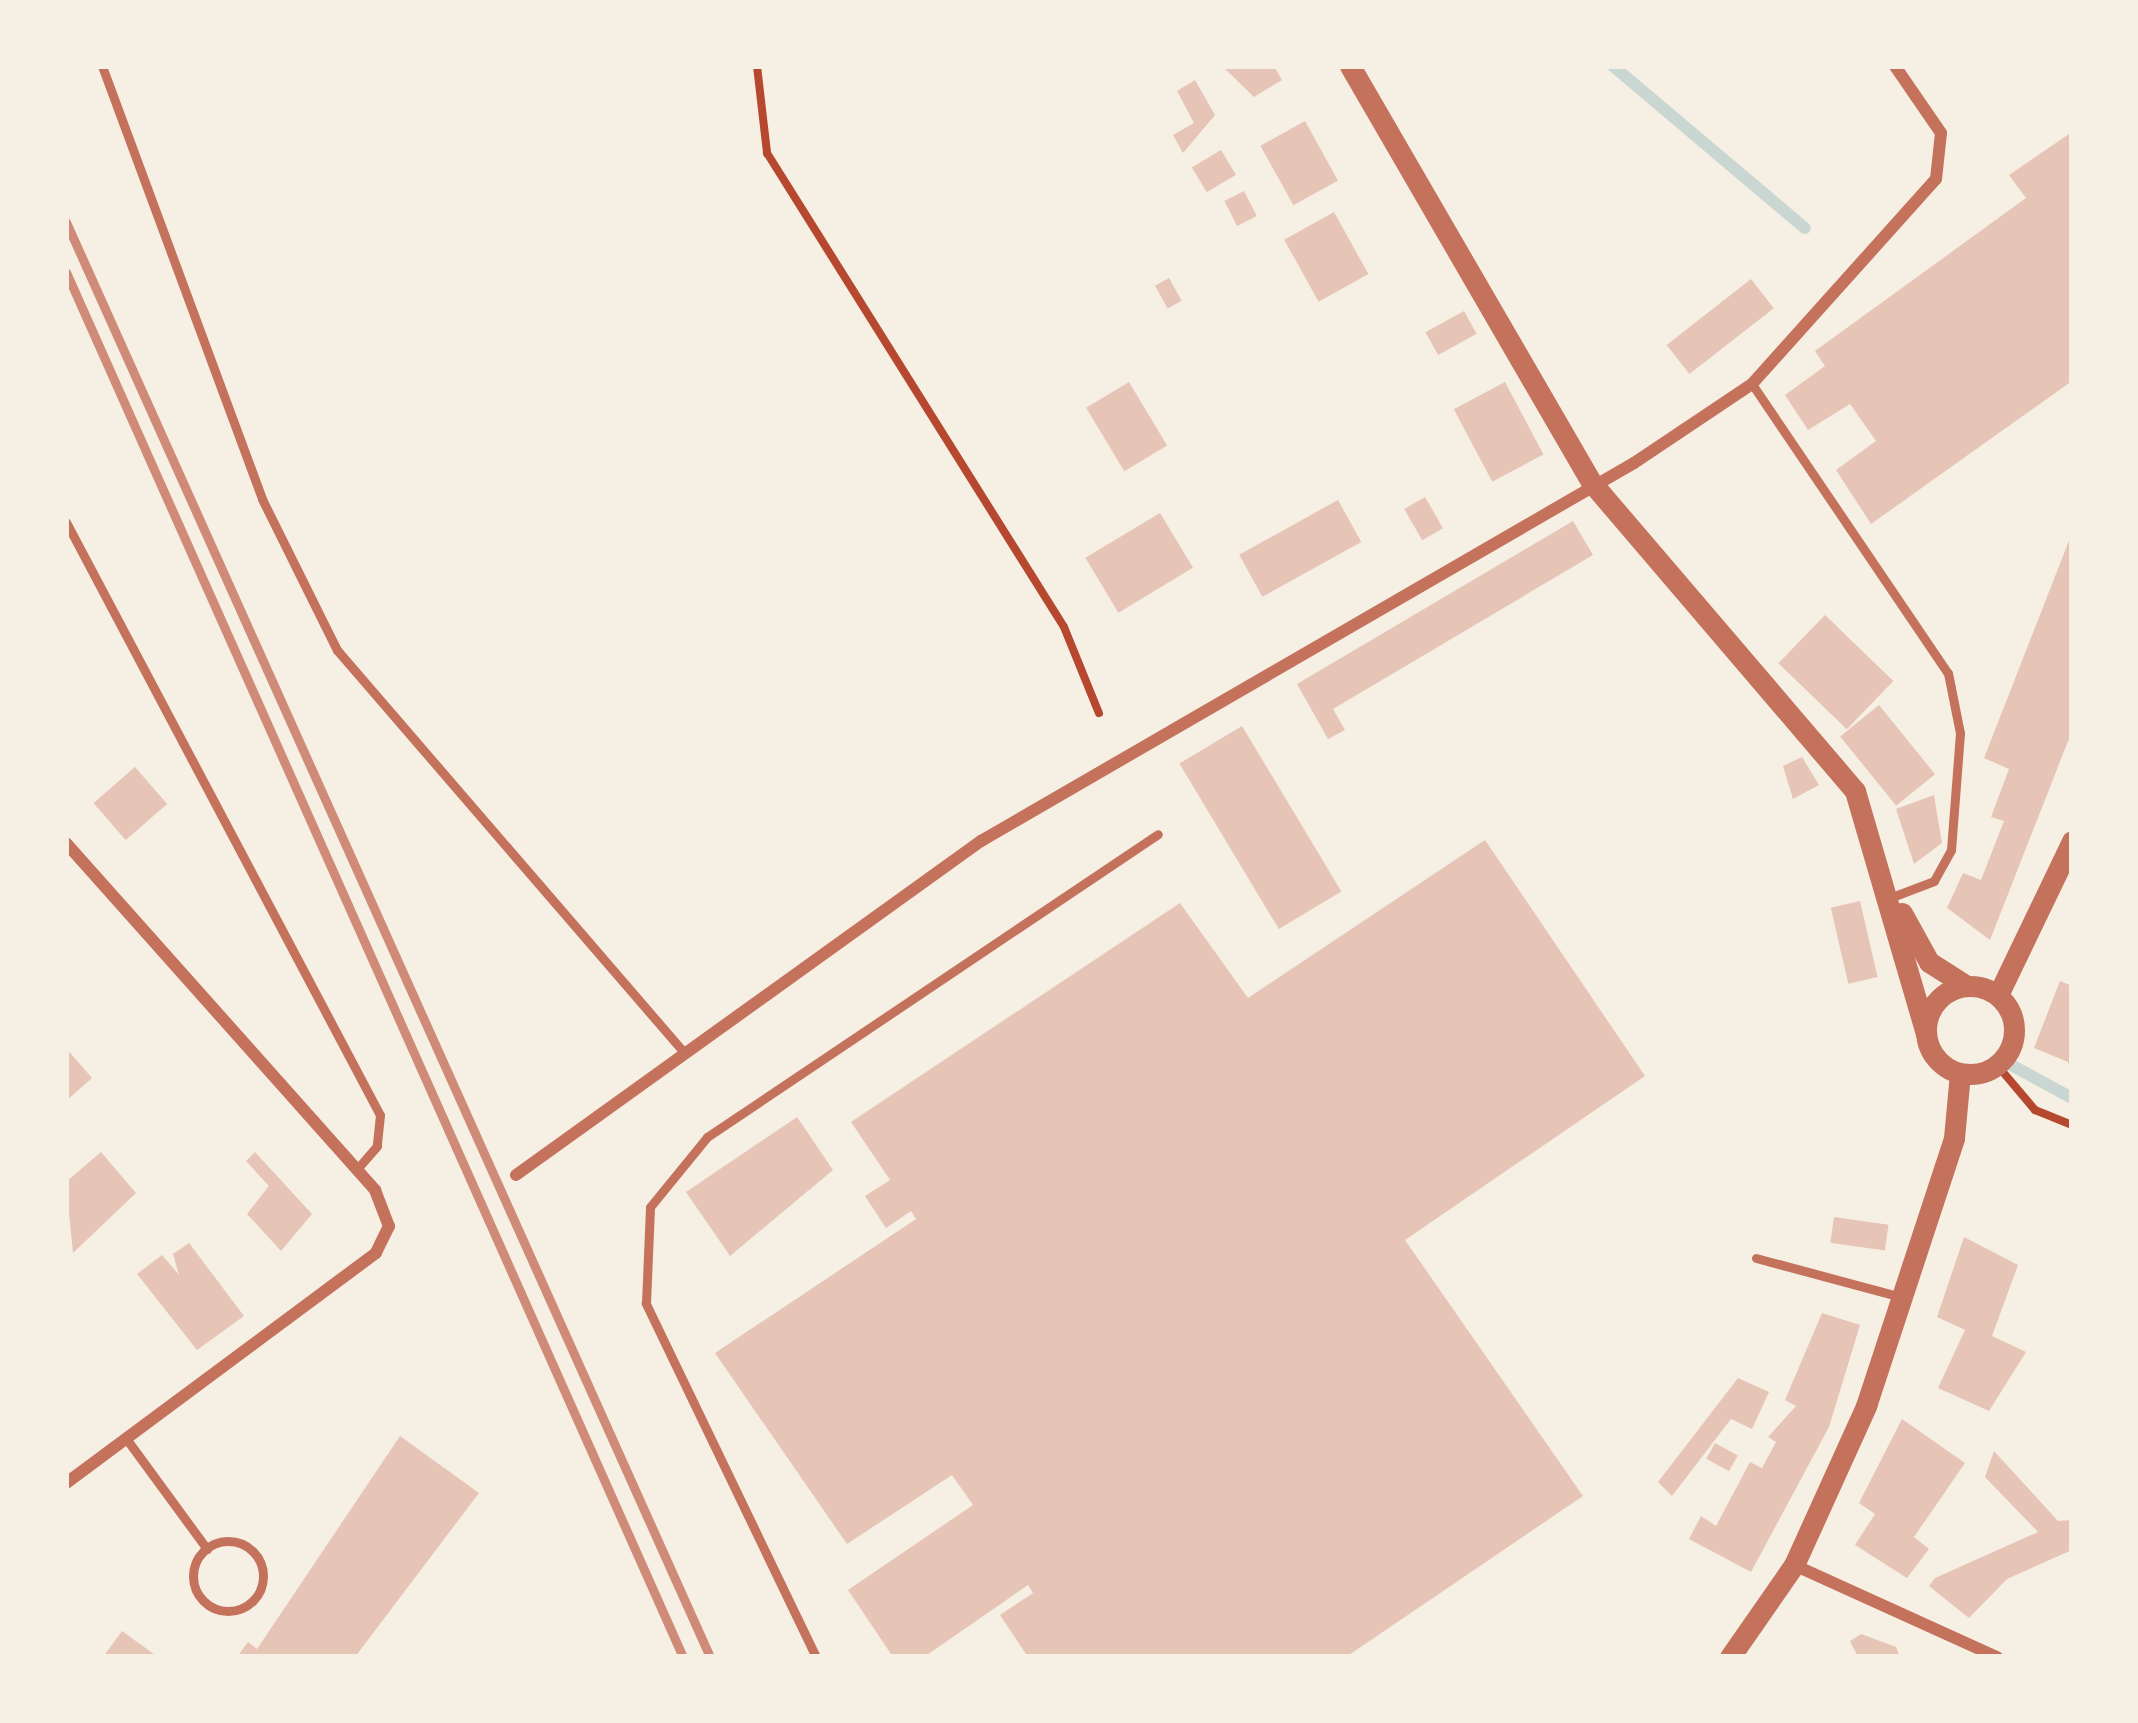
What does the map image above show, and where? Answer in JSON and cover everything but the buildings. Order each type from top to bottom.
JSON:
[{"type":"street","points":[[1350,66],[1592,483],[1855,791],[1892,897],[1926,1034],[1960,1073],[1954,1138],[1904,1298],[1794,1564],[1730,1657]]},
{"type":"street","points":[[516,1175],[682,1049],[981,841],[1752,384],[1936,179],[1941,134],[1895,66]]},
{"type":"street","points":[[1998,995],[2072,841]]},
{"type":"street","points":[[66,843],[357,1169],[389,1226],[376,1253],[66,1483]]},
{"type":"street","points":[[1892,897],[1929,962],[1967,986],[1998,995],[2014,1030],[1997,1065],[1960,1073]]},
{"type":"street","points":[[1926,1034],[1942,996],[1967,986]]},
{"type":"street","points":[[1794,1564],[1997,1657]]},
{"type":"lane","points":[[102,66],[304,595],[369,695],[682,1049]]},
{"type":"lane","points":[[1752,384],[1948,673],[1960,733],[1951,850],[1934,881],[1892,897]]},
{"type":"lane","points":[[66,522],[380,1115],[376,1146],[357,1169]]},
{"type":"lane","points":[[816,1657],[646,1303],[650,1208],[707,1137],[1158,834]]},
{"type":"lane","points":[[1756,1258],[1904,1298]]},
{"type":"lane","points":[[125,1437],[207,1549]]},
{"type":"lane","points":[[231,1541],[253,1551],[262,1584],[249,1604],[226,1611],[204,1601],[194,1568],[207,1549],[231,1541]]},
{"type":"path","points":[[758,66],[767,153],[1064,627],[1100,713]]},
{"type":"path","points":[[1997,1065],[2035,1110],[2072,1126]]},
{"type":"waterway","points":[[1613,66],[1805,228]]},
{"type":"waterway","points":[[2013,1066],[2072,1098]]},
{"type":"railway","points":[[66,222],[710,1657]]},
{"type":"railway","points":[[66,272],[683,1657]]}]
